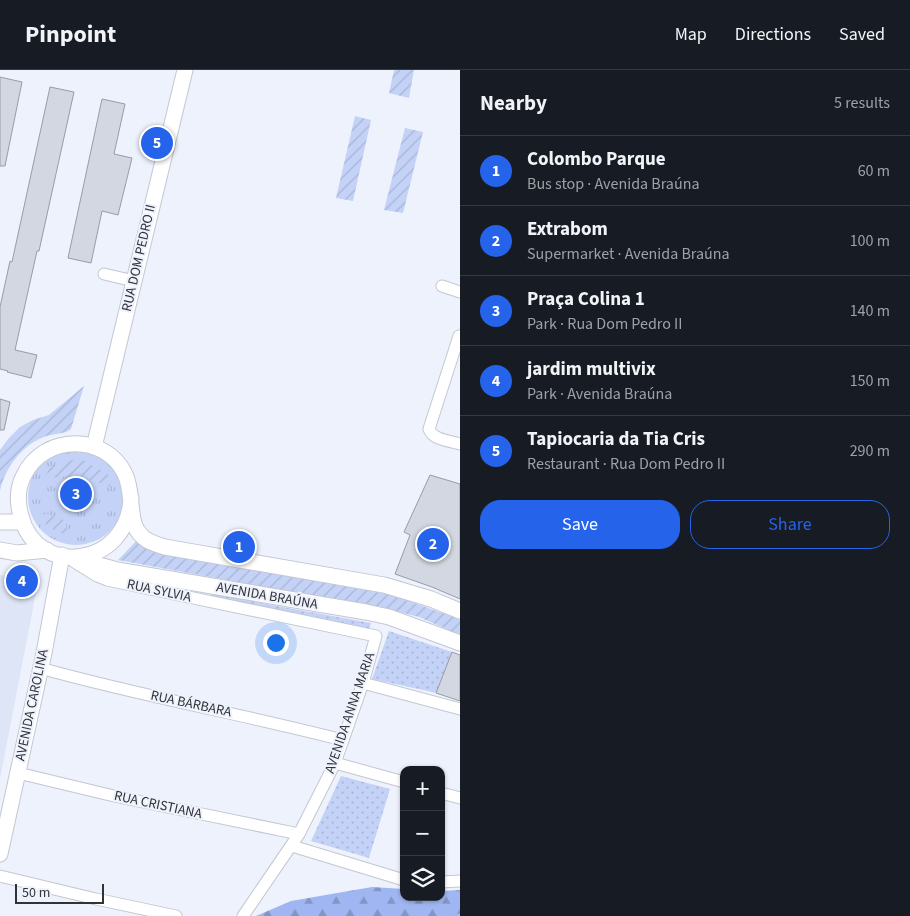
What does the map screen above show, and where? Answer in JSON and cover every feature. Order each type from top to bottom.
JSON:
[{"type":"street","name":"RUA DOM PEDRO II","points":[[94,447],[185,70]]},
{"type":"street","points":[[104,274],[134,280]]},
{"type":"street","points":[[442,286],[460,292]]},
{"type":"street","points":[[459,336],[457,352],[429,429],[435,436],[460,444]]},
{"type":"street","points":[[131,498],[127,523],[112,543],[90,555],[61,555],[33,538],[22,522],[19,508],[20,484],[34,460],[49,449],[57,446],[76,443],[94,447],[109,455],[120,467],[128,482],[131,498],[135,526],[146,541],[165,548],[384,585],[431,599],[460,611]]},
{"type":"street","points":[[0,522],[22,522]]},
{"type":"street","name":"AVENIDA BRAÚNA","points":[[0,550],[17,553],[61,555],[117,570],[366,612],[396,619],[460,643]]},
{"type":"street","name":"RUA SYLVIA","points":[[61,555],[107,580],[376,636]]},
{"type":"street","name":"AVENIDA CAROLINA","points":[[0,854],[40,668],[61,555]]},
{"type":"street","name":"AVENIDA ANNA MARIA","points":[[243,916],[292,846],[335,763],[364,683],[376,636]]},
{"type":"street","name":"RUA BÁRBARA","points":[[40,668],[343,740]]},
{"type":"street","points":[[364,683],[460,709]]},
{"type":"street","points":[[335,763],[400,781]]},
{"type":"street","name":"RUA CRISTIANA","points":[[18,773],[114,796],[299,834]]},
{"type":"street","points":[[445,793],[460,798]]},
{"type":"street","points":[[292,846],[400,879]]},
{"type":"street","points":[[0,876],[96,900],[176,916]]},
{"type":"street","points":[[445,882],[460,881]]},
{"type":"shaded area","points":[[0,575],[38,582],[0,779]]},
{"type":"green space","points":[[394,70],[414,70],[409,98],[389,93]]},
{"type":"green space","points":[[355,116],[371,120],[353,201],[336,198]]},
{"type":"green space","points":[[405,128],[423,132],[403,213],[384,210]]},
{"type":"green space","points":[[84,386],[71,429],[44,437],[22,452],[10,466],[0,491],[0,450],[9,438],[20,427],[49,415]]},
{"type":"green space","points":[[76,449],[94,453],[110,463],[120,479],[124,497],[120,515],[110,531],[94,541],[76,545],[58,541],[42,531],[32,515],[28,497],[32,479],[42,463],[58,453]]},
{"type":"green space","points":[[79,458],[108,474],[111,487],[80,476],[45,478],[50,467]]},
{"type":"green space","points":[[43,512],[66,521],[67,536],[46,526]]},
{"type":"green space","points":[[137,540],[157,552],[388,594],[460,619],[460,635],[419,617],[368,604],[118,560]]},
{"type":"green space","points":[[213,592],[261,603],[371,623],[369,630],[210,597]]},
{"type":"green space","points":[[389,631],[452,652],[437,693],[372,679]]},
{"type":"green space","points":[[341,776],[390,789],[369,858],[311,841]]},
{"type":"green space","points":[[372,887],[400,889],[400,901],[445,901],[445,891],[460,890],[460,916],[256,916],[291,901]]},
{"type":"building","points":[[0,77],[22,82],[5,166],[0,166]]},
{"type":"building","points":[[50,87],[74,92],[15,350],[37,355],[31,378],[0,369],[0,307],[10,261],[12,262]]},
{"type":"building","points":[[102,99],[125,104],[114,154],[132,158],[118,215],[102,211],[91,263],[68,258]]},
{"type":"building","points":[[0,399],[10,402],[4,430],[0,430]]},
{"type":"building","points":[[430,475],[460,484],[460,599],[395,574],[410,535],[404,532]]},
{"type":"building","points":[[452,652],[460,655],[460,701],[436,693]]},
{"type":"place","name":"Tapiocaria da Tia Cris","points":[[157,143]]},
{"type":"place","name":"Praça Colina 1","points":[[76,494]]},
{"type":"place","name":"Extrabom","points":[[433,544]]},
{"type":"place","name":"Colombo Parque","points":[[239,547]]},
{"type":"place","name":"jardim multivix","points":[[22,581]]}]
